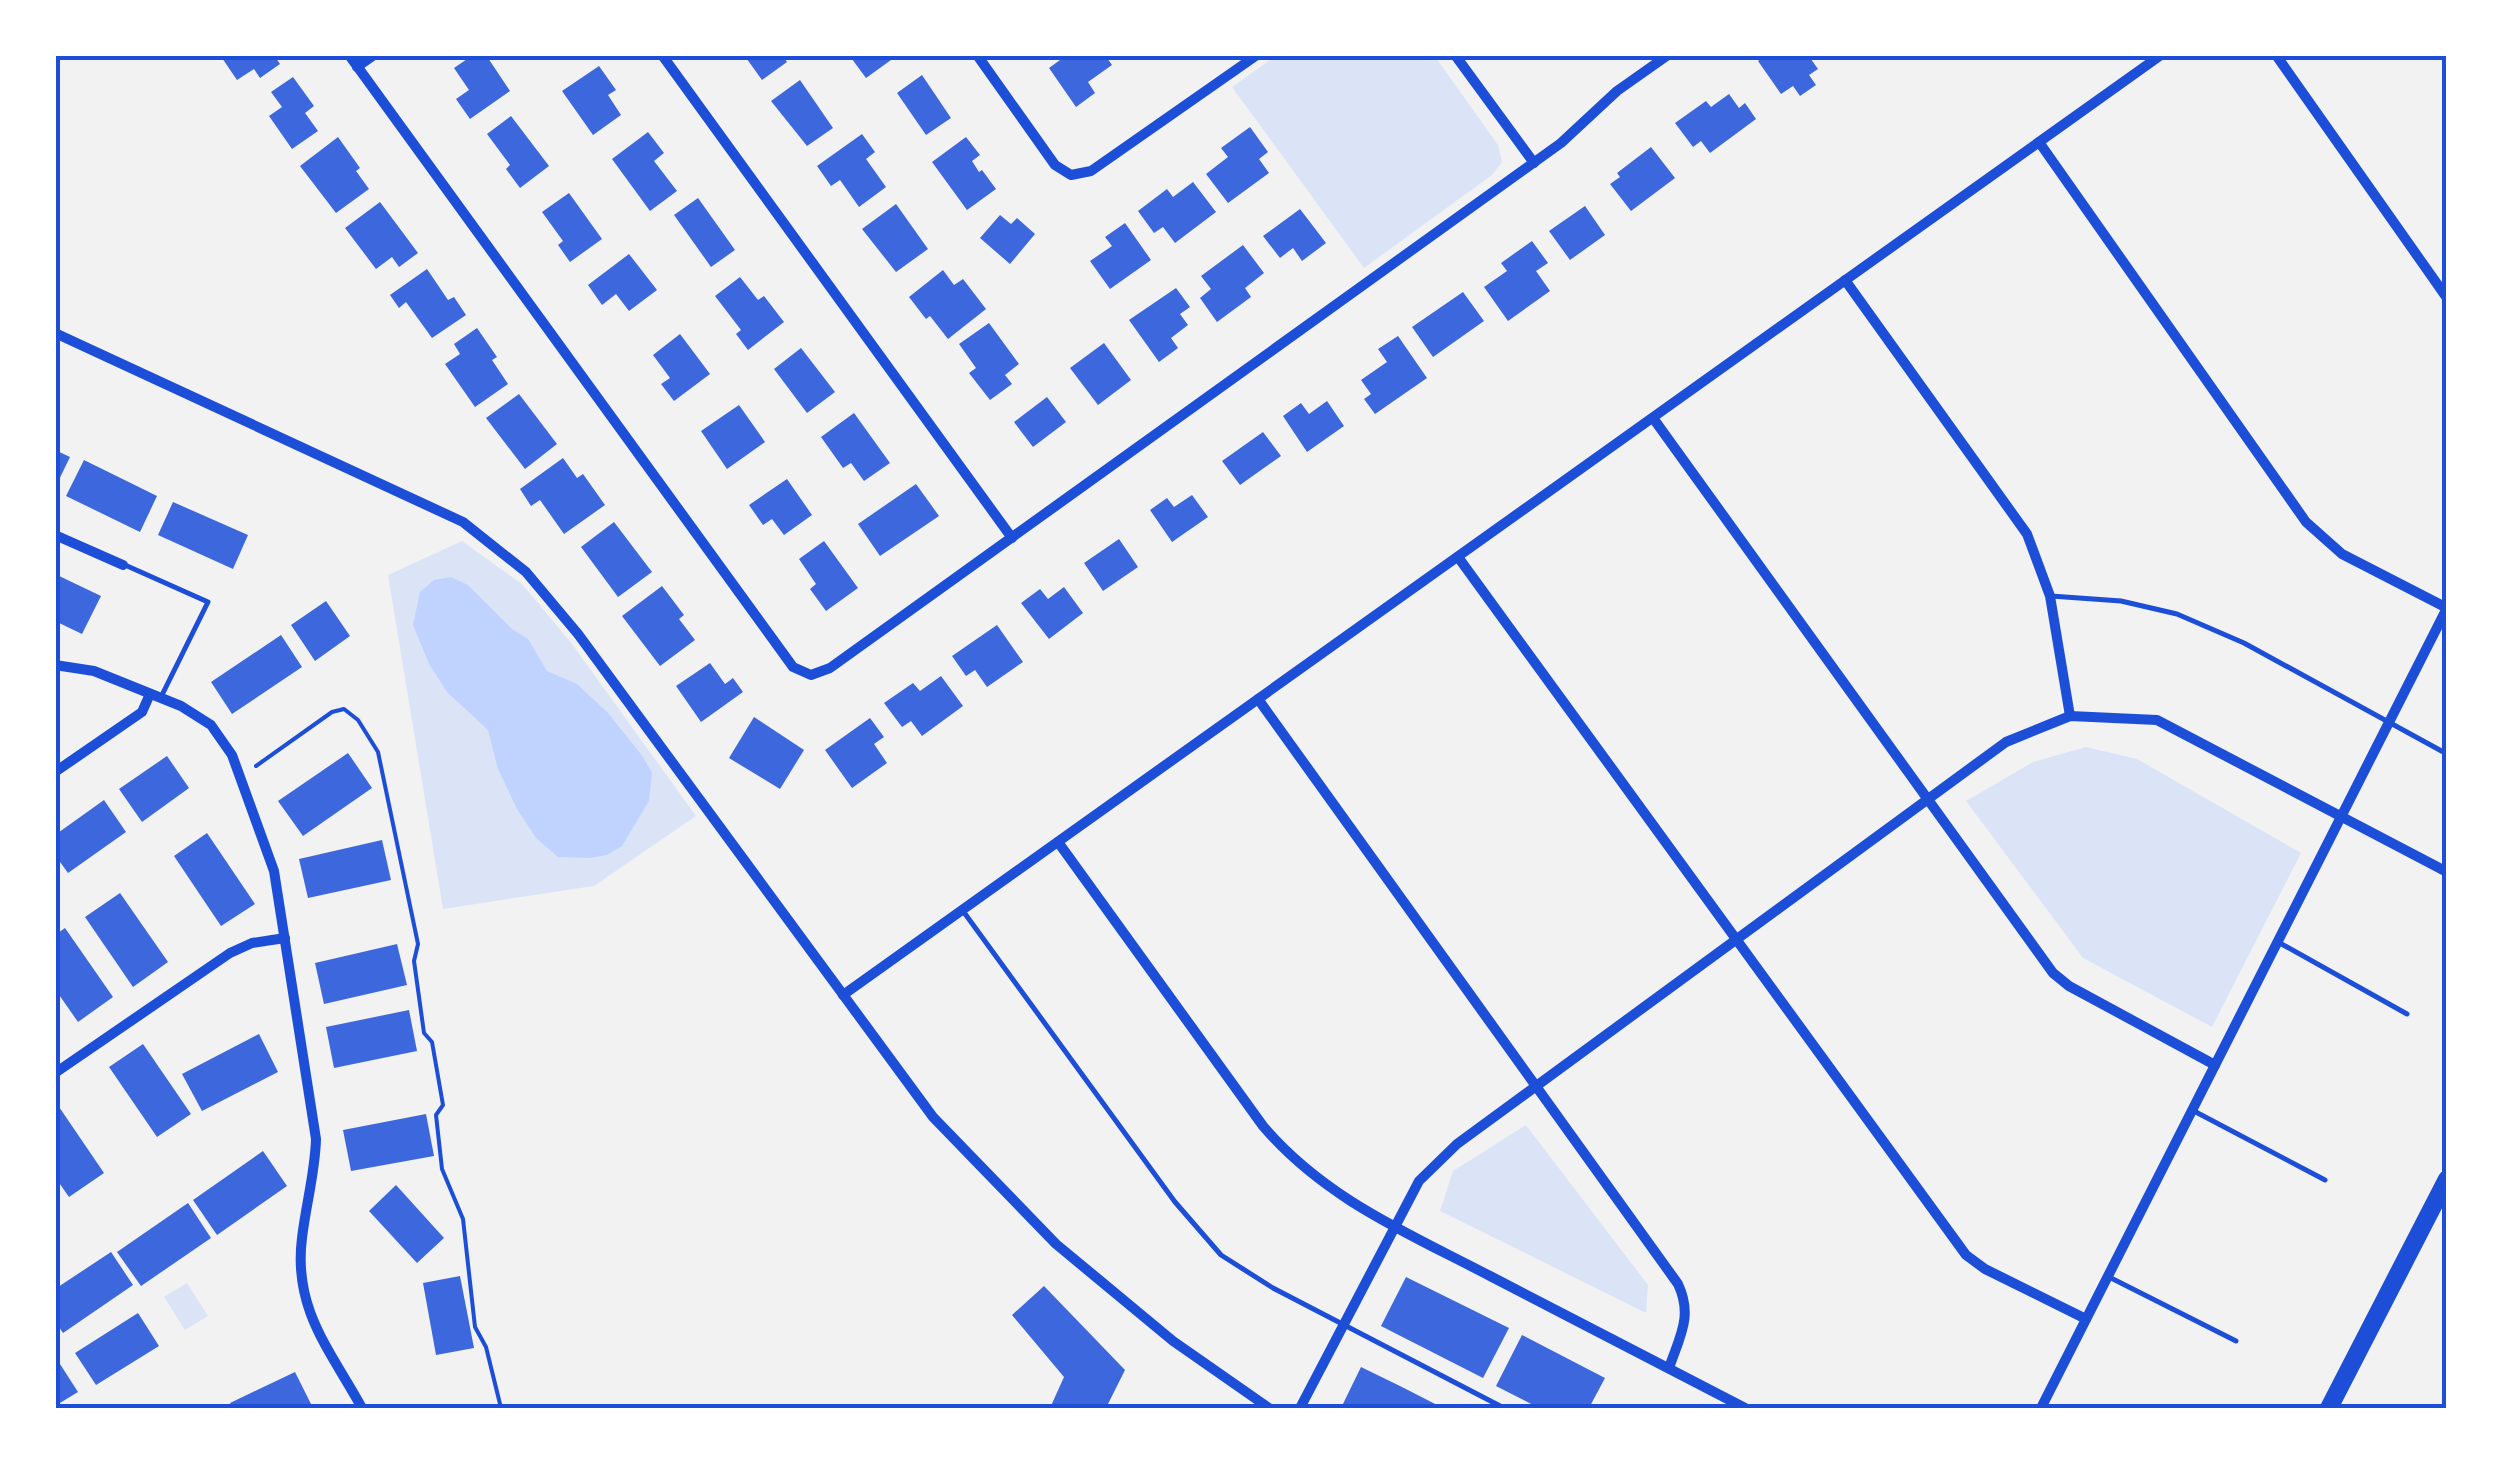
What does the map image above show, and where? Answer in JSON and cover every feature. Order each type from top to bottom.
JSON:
[{"type":"main road","points":[[2330,1408],[2447,1179]]},
{"type":"street","points":[[349,55],[794,667],[811,675],[830,668],[1562,143],[1618,91],[1668,55]]},
{"type":"street","points":[[357,66],[374,55]]},
{"type":"street","points":[[662,55],[1012,538]]},
{"type":"street","points":[[976,55],[1055,165],[1072,175],[1091,171],[1257,55]]},
{"type":"street","points":[[1455,55],[1534,163]]},
{"type":"street","points":[[843,995],[2161,55]]},
{"type":"street","points":[[2276,55],[2447,298]]},
{"type":"street","points":[[2039,142],[2306,522],[2342,554],[2447,608],[2041,1408]]},
{"type":"street","points":[[1845,280],[2027,534],[2050,596],[2070,716]]},
{"type":"street","points":[[55,333],[464,522],[526,572],[578,634],[933,1117],[1037,1227],[1173,1341],[1269,1408]]},
{"type":"street","points":[[1653,418],[2053,972],[2069,986],[2215,1065]]},
{"type":"street","points":[[55,535],[123,565]]},
{"type":"street","points":[[1458,556],[1966,1254],[1985,1270],[2086,1319]]},
{"type":"street","points":[[55,665],[94,671],[181,706],[211,724],[232,755],[274,871],[316,1139],[315,1172],[301,1242],[302,1284],[326,1353],[362,1408]]},
{"type":"street","points":[[55,772],[142,712],[155,696]]},
{"type":"street","points":[[1258,699],[1678,1284],[1686,1301],[1686,1318],[1668,1368]]},
{"type":"street","points":[[1300,1408],[1420,1181],[1457,1144],[2006,742],[2070,716],[2157,720],[2447,872]]},
{"type":"street","points":[[1058,842],[1263,1126],[1289,1157],[1320,1183],[1745,1408]]},
{"type":"street","points":[[55,1073],[230,953],[252,943],[284,938]]},
{"type":"lane","points":[[123,565],[208,602],[155,696]]},
{"type":"lane","points":[[2050,596],[2121,601],[2176,614],[2244,644],[2447,754]]},
{"type":"lane","points":[[963,910],[1175,1202],[1221,1255],[1273,1288],[1504,1408]]},
{"type":"lane","points":[[2278,942],[2407,1014]]},
{"type":"lane","points":[[2192,1110],[2325,1180]]},
{"type":"lane","points":[[2108,1276],[2236,1341]]},
{"type":"path","points":[[256,766],[332,712],[344,709],[358,720],[378,752],[418,944],[414,961],[424,1032],[432,1042],[443,1106],[436,1116],[442,1168],[463,1220],[475,1327],[486,1347],[501,1408]]},
{"type":"shaded area","points":[[1277,55],[1434,55],[1498,145],[1502,162],[1492,175],[1364,268],[1232,87]]},
{"type":"shaded area","points":[[462,541],[522,584],[572,644],[696,816],[594,886],[443,909],[388,575]]},
{"type":"shaded area","points":[[2086,747],[2137,759],[2301,853],[2212,1027],[2083,958],[1966,801],[2033,762]]},
{"type":"shaded area","points":[[1526,1125],[1648,1285],[1646,1313],[1440,1211],[1453,1171]]},
{"type":"shaded area","points":[[187,1283],[208,1316],[185,1330],[164,1297]]},
{"type":"water","points":[[451,577],[468,585],[512,629],[528,639],[547,671],[577,684],[608,713],[652,773],[649,801],[622,846],[607,855],[558,857],[536,838],[498,769],[488,730],[447,692],[429,664],[413,625],[420,592],[434,580]]},
{"type":"building","points":[[220,55],[274,55],[280,64],[260,78],[254,69],[237,80]]},
{"type":"building","points":[[473,55],[486,55],[510,91],[470,119],[456,99],[469,90],[454,68]]},
{"type":"building","points":[[744,55],[782,55],[787,62],[762,80]]},
{"type":"building","points":[[849,55],[898,55],[866,78]]},
{"type":"building","points":[[1067,55],[1105,55],[1112,65],[1088,82],[1095,93],[1076,107],[1049,68]]},
{"type":"building","points":[[1766,55],[1808,55],[1818,69],[1809,75],[1816,85],[1800,96],[1793,86],[1781,94],[1758,61]]},
{"type":"building","points":[[599,66],[616,90],[608,95],[621,115],[593,135],[562,91]]},
{"type":"building","points":[[922,75],[951,118],[926,135],[897,93]]},
{"type":"building","points":[[293,77],[314,106],[305,113],[318,131],[292,149],[269,116],[282,107],[271,92]]},
{"type":"building","points":[[800,80],[833,128],[807,146],[771,101]]},
{"type":"building","points":[[1729,94],[1739,108],[1745,103],[1756,119],[1710,153],[1701,141],[1693,147],[1675,123],[1706,101],[1711,107]]},
{"type":"building","points":[[511,116],[549,166],[520,188],[506,169],[510,165],[487,134]]},
{"type":"building","points":[[1250,127],[1268,152],[1259,159],[1269,173],[1228,203],[1206,174],[1228,157],[1221,148]]},
{"type":"building","points":[[648,132],[664,153],[654,161],[677,191],[650,211],[612,159]]},
{"type":"building","points":[[862,134],[875,152],[866,159],[886,187],[859,207],[840,180],[831,186],[817,166]]},
{"type":"building","points":[[338,137],[360,168],[356,171],[369,189],[336,213],[300,166]]},
{"type":"building","points":[[966,137],[980,155],[972,161],[996,189],[967,210],[932,162]]},
{"type":"building","points":[[1651,147],[1675,178],[1631,211],[1610,184],[1620,177],[1617,173]]},
{"type":"building","points":[[1193,182],[1216,212],[1175,243],[1163,227],[1154,233],[1138,211],[1167,189],[1173,197]]},
{"type":"building","points":[[569,193],[602,239],[570,262],[558,245],[563,241],[542,212]]},
{"type":"building","points":[[698,198],[735,250],[711,267],[674,215]]},
{"type":"building","points":[[380,202],[418,253],[399,267],[392,257],[376,269],[345,228]]},
{"type":"building","points":[[896,204],[928,249],[896,272],[862,229]]},
{"type":"building","points":[[1585,206],[1605,235],[1570,260],[1549,231]]},
{"type":"building","points":[[1300,209],[1326,243],[1302,261],[1293,248],[1280,258],[1263,236]]},
{"type":"building","points":[[1000,215],[1011,224],[1017,218],[1035,234],[1010,264],[980,238]]},
{"type":"building","points":[[1125,223],[1151,260],[1110,289],[1090,261],[1112,246],[1105,237]]},
{"type":"building","points":[[1532,241],[1548,263],[1536,271],[1550,291],[1508,321],[1484,287],[1507,271],[1501,263]]},
{"type":"building","points":[[1243,245],[1264,273],[1245,288],[1251,297],[1217,322],[1200,298],[1211,289],[1201,276]]},
{"type":"building","points":[[629,254],[657,290],[629,311],[616,294],[602,305],[588,285]]},
{"type":"building","points":[[427,269],[448,300],[454,297],[466,315],[432,338],[406,302],[399,308],[390,295]]},
{"type":"building","points":[[943,270],[954,285],[963,279],[986,309],[948,339],[909,297]]},
{"type":"building","points":[[740,277],[758,300],[764,296],[784,322],[748,350],[736,334],[741,330],[715,296]]},
{"type":"building","points":[[1176,288],[1190,307],[1180,314],[1188,325],[1171,338],[1178,348],[1159,362],[1129,320]]},
{"type":"building","points":[[1463,292],[1484,321],[1433,357],[1412,327]]},
{"type":"building","points":[[989,323],[1019,364],[1005,375],[1012,384],[990,400],[969,373],[976,368],[959,344]]},
{"type":"building","points":[[477,328],[497,357],[492,360],[508,384],[475,407],[445,364],[460,354],[454,344]]},
{"type":"building","points":[[680,334],[710,374],[674,401],[661,384],[670,378],[653,355]]},
{"type":"building","points":[[1398,336],[1427,378],[1375,414],[1364,399],[1371,394],[1361,380],[1387,362],[1378,349]]},
{"type":"building","points":[[1104,343],[1131,380],[1098,405],[1070,368]]},
{"type":"building","points":[[801,348],[835,392],[807,413],[774,369]]},
{"type":"building","points":[[519,394],[557,444],[525,469],[486,418]]},
{"type":"building","points":[[1047,397],[1066,422],[1033,447],[1014,422]]},
{"type":"building","points":[[1327,401],[1344,426],[1307,452],[1283,416],[1301,403],[1309,414]]},
{"type":"building","points":[[739,405],[765,442],[727,469],[701,431]]},
{"type":"building","points":[[854,413],[890,463],[864,481],[851,463],[843,468],[821,437]]},
{"type":"building","points":[[1263,432],[1281,456],[1240,485],[1222,461]]},
{"type":"building","points":[[55,450],[70,457],[55,488]]},
{"type":"building","points":[[563,458],[577,478],[583,474],[605,505],[564,534],[540,500],[531,506],[520,489]]},
{"type":"building","points":[[84,460],[157,496],[140,532],[66,496]]},
{"type":"building","points":[[787,479],[812,515],[784,535],[772,519],[763,525],[749,505]]},
{"type":"building","points":[[916,484],[939,516],[880,556],[858,524]]},
{"type":"building","points":[[1192,495],[1208,517],[1172,542],[1150,510],[1167,498],[1174,507]]},
{"type":"building","points":[[173,502],[248,535],[233,569],[158,535]]},
{"type":"building","points":[[614,522],[652,572],[618,597],[581,547]]},
{"type":"building","points":[[1119,539],[1138,567],[1103,591],[1084,563]]},
{"type":"building","points":[[824,541],[858,588],[826,611],[810,589],[816,584],[799,559]]},
{"type":"building","points":[[55,574],[101,596],[82,634],[55,621]]},
{"type":"building","points":[[662,586],[684,615],[679,619],[695,640],[660,666],[622,616]]},
{"type":"building","points":[[1064,587],[1083,613],[1049,639],[1021,603],[1040,589],[1048,599]]},
{"type":"building","points":[[326,601],[350,636],[315,661],[291,625]]},
{"type":"building","points":[[997,625],[1023,662],[987,687],[975,670],[966,676],[952,656]]},
{"type":"building","points":[[281,635],[302,667],[232,714],[211,682]]},
{"type":"building","points":[[710,663],[725,684],[733,678],[743,692],[701,722],[676,686]]},
{"type":"building","points":[[941,676],[963,706],[922,736],[911,721],[902,727],[884,703],[913,683],[920,691]]},
{"type":"building","points":[[754,717],[804,750],[780,789],[729,758]]},
{"type":"building","points":[[870,718],[884,737],[874,744],[887,763],[852,788],[825,750]]},
{"type":"building","points":[[348,753],[372,788],[303,836],[278,801]]},
{"type":"building","points":[[167,756],[189,788],[142,822],[119,789]]},
{"type":"building","points":[[104,800],[126,832],[68,873],[55,855],[55,835]]},
{"type":"building","points":[[207,833],[255,904],[221,926],[174,856]]},
{"type":"building","points":[[382,840],[391,880],[308,898],[299,859]]},
{"type":"building","points":[[120,893],[168,962],[133,987],[85,917]]},
{"type":"building","points":[[65,928],[113,997],[78,1022],[55,989],[55,935]]},
{"type":"building","points":[[397,944],[407,985],[324,1004],[315,963]]},
{"type":"building","points":[[409,1010],[417,1051],[334,1068],[326,1027]]},
{"type":"building","points":[[259,1034],[278,1072],[202,1111],[182,1074]]},
{"type":"building","points":[[143,1044],[191,1114],[157,1137],[109,1067]]},
{"type":"building","points":[[55,1101],[104,1173],[69,1197],[55,1177]]},
{"type":"building","points":[[426,1114],[434,1156],[351,1171],[343,1130]]},
{"type":"building","points":[[263,1151],[287,1186],[217,1235],[193,1200]]},
{"type":"building","points":[[396,1185],[444,1238],[417,1263],[369,1211]]},
{"type":"building","points":[[188,1203],[211,1238],[141,1286],[117,1252]]},
{"type":"building","points":[[111,1252],[133,1285],[63,1333],[55,1321],[55,1289]]},
{"type":"building","points":[[460,1276],[474,1348],[436,1355],[423,1283]]},
{"type":"building","points":[[1406,1277],[1509,1328],[1483,1378],[1381,1326]]},
{"type":"building","points":[[1044,1286],[1125,1370],[1106,1408],[1050,1408],[1064,1377],[1012,1315]]},
{"type":"building","points":[[138,1313],[159,1346],[96,1385],[75,1353]]},
{"type":"building","points":[[1522,1335],[1605,1378],[1589,1408],[1539,1408],[1496,1386]]},
{"type":"building","points":[[60,1364],[78,1392],[55,1406],[55,1367]]},
{"type":"building","points":[[1361,1367],[1402,1387],[1443,1408],[1341,1408]]},
{"type":"building","points":[[295,1372],[313,1408],[232,1408],[230,1403]]}]
